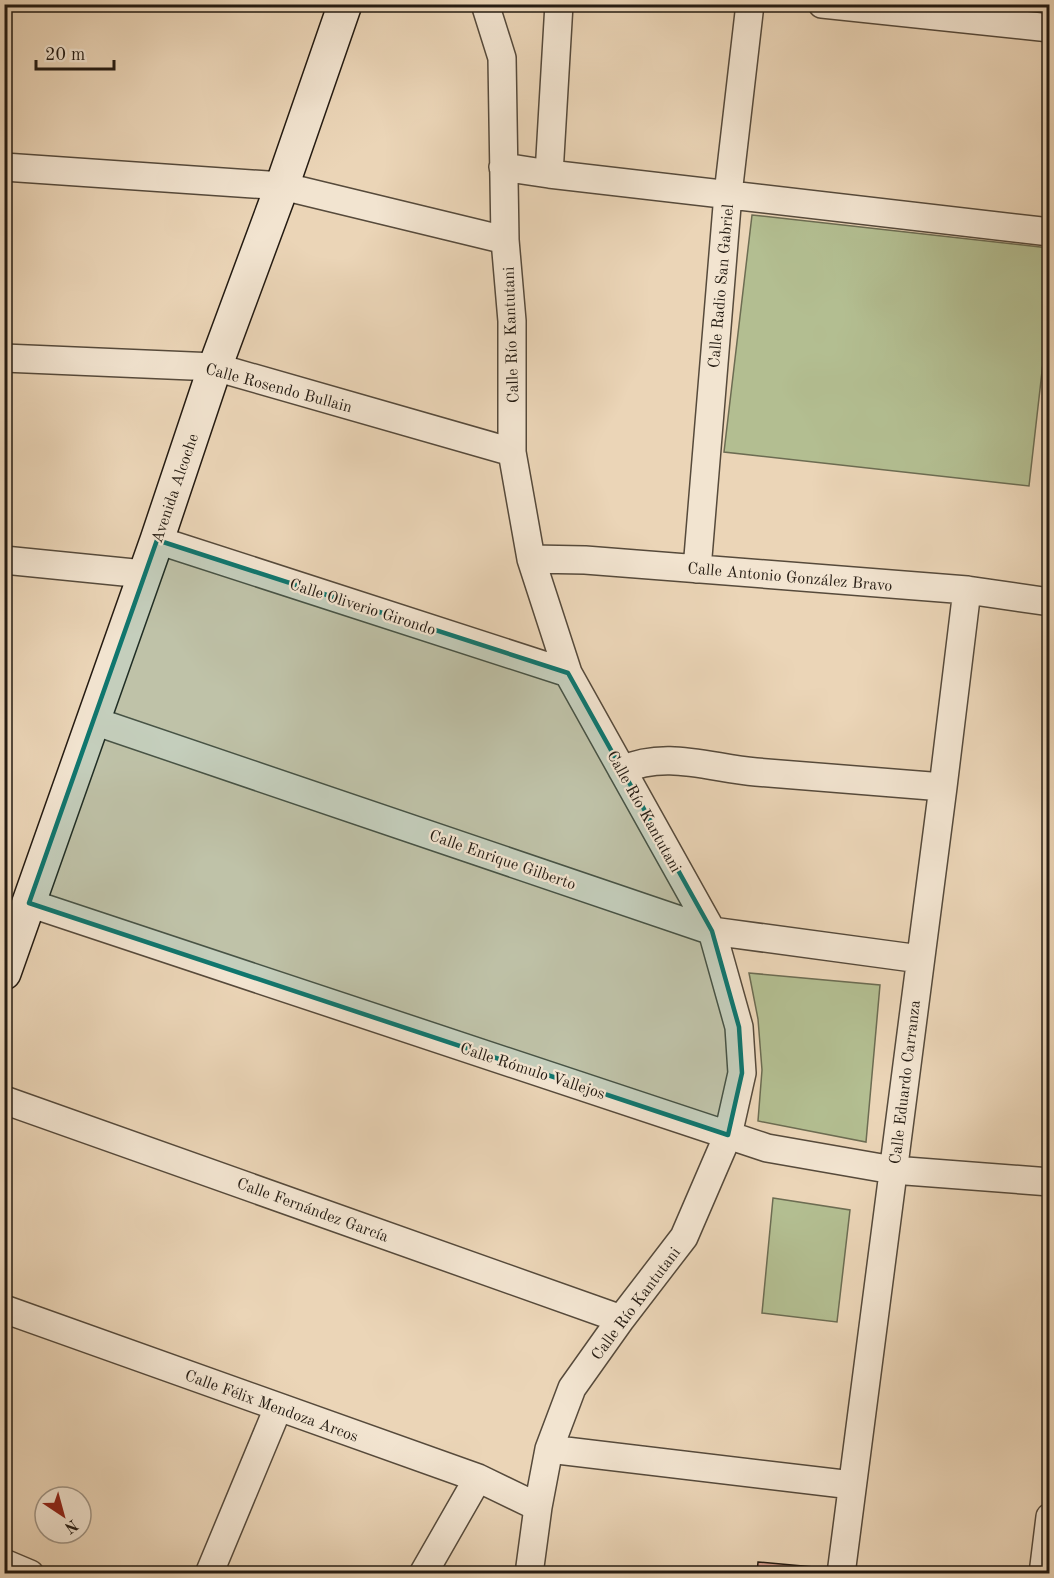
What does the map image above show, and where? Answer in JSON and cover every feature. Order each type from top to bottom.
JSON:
[{"type":"street","name":"Avenida Alcoche","points":[[4,973],[94,721],[215,367],[282,186],[345,4]]},
{"type":"street","name":"Calle Río Kantutani","points":[[485,4],[502,58],[505,240],[512,321],[512,452],[531,559],[568,673],[712,931],[739,1027],[742,1073],[728,1135],[684,1237],[572,1388],[549,1449],[529,1574]]},
{"type":"street","points":[[549,174],[559,4]]},
{"type":"street","name":"Calle Radio San Gabriel","points":[[697,569],[728,194],[750,4]]},
{"type":"street","points":[[822,4],[1034,19]]},
{"type":"street","points":[[503,166],[549,174],[1050,232]]},
{"type":"street","points":[[4,167],[282,186],[505,240]]},
{"type":"street","name":"Calle Rosendo Bullain","points":[[4,358],[215,367],[512,452]]},
{"type":"street","name":"Calle Oliverio Girondo","points":[[157,540],[568,673]]},
{"type":"street","name":"Calle Antonio González Bravo","points":[[531,559],[585,560],[967,590],[1050,602]]},
{"type":"street","points":[[4,560],[144,574]]},
{"type":"street","name":"Calle Eduardo Carranza","points":[[842,1574],[967,590]]},
{"type":"street","name":"Calle Enrique Gilberto","points":[[94,721],[712,931],[920,959]]},
{"type":"street","points":[[622,770],[637,763],[658,759],[752,771],[943,787]]},
{"type":"street","name":"Calle Rómulo Vallejos","points":[[29,903],[767,1148],[893,1170],[1050,1182]]},
{"type":"street","name":"Calle Fernández García","points":[[4,1100],[621,1319]]},
{"type":"street","name":"Calle Félix Mendoza Arcos","points":[[4,1309],[478,1478],[538,1507]]},
{"type":"street","points":[[209,1574],[278,1408]]},
{"type":"street","points":[[549,1449],[852,1485]]},
{"type":"street","points":[[423,1574],[478,1478]]},
{"type":"street","points":[[1043,1574],[1050,1517]]},
{"type":"street","points":[[4,1563],[30,1574]]},
{"type":"highlighted area","points":[[157,540],[568,673],[712,931],[739,1027],[742,1073],[728,1135],[29,903]]},
{"type":"green space","points":[[752,215],[1049,248],[1049,310],[1029,486],[724,452]]},
{"type":"green space","points":[[749,973],[880,985],[866,1142],[758,1121],[762,1070],[758,1019]]},
{"type":"green space","points":[[773,1198],[850,1210],[837,1322],[762,1313]]},
{"type":"building","points":[[758,1562],[824,1568],[823,1574],[757,1574]]}]
